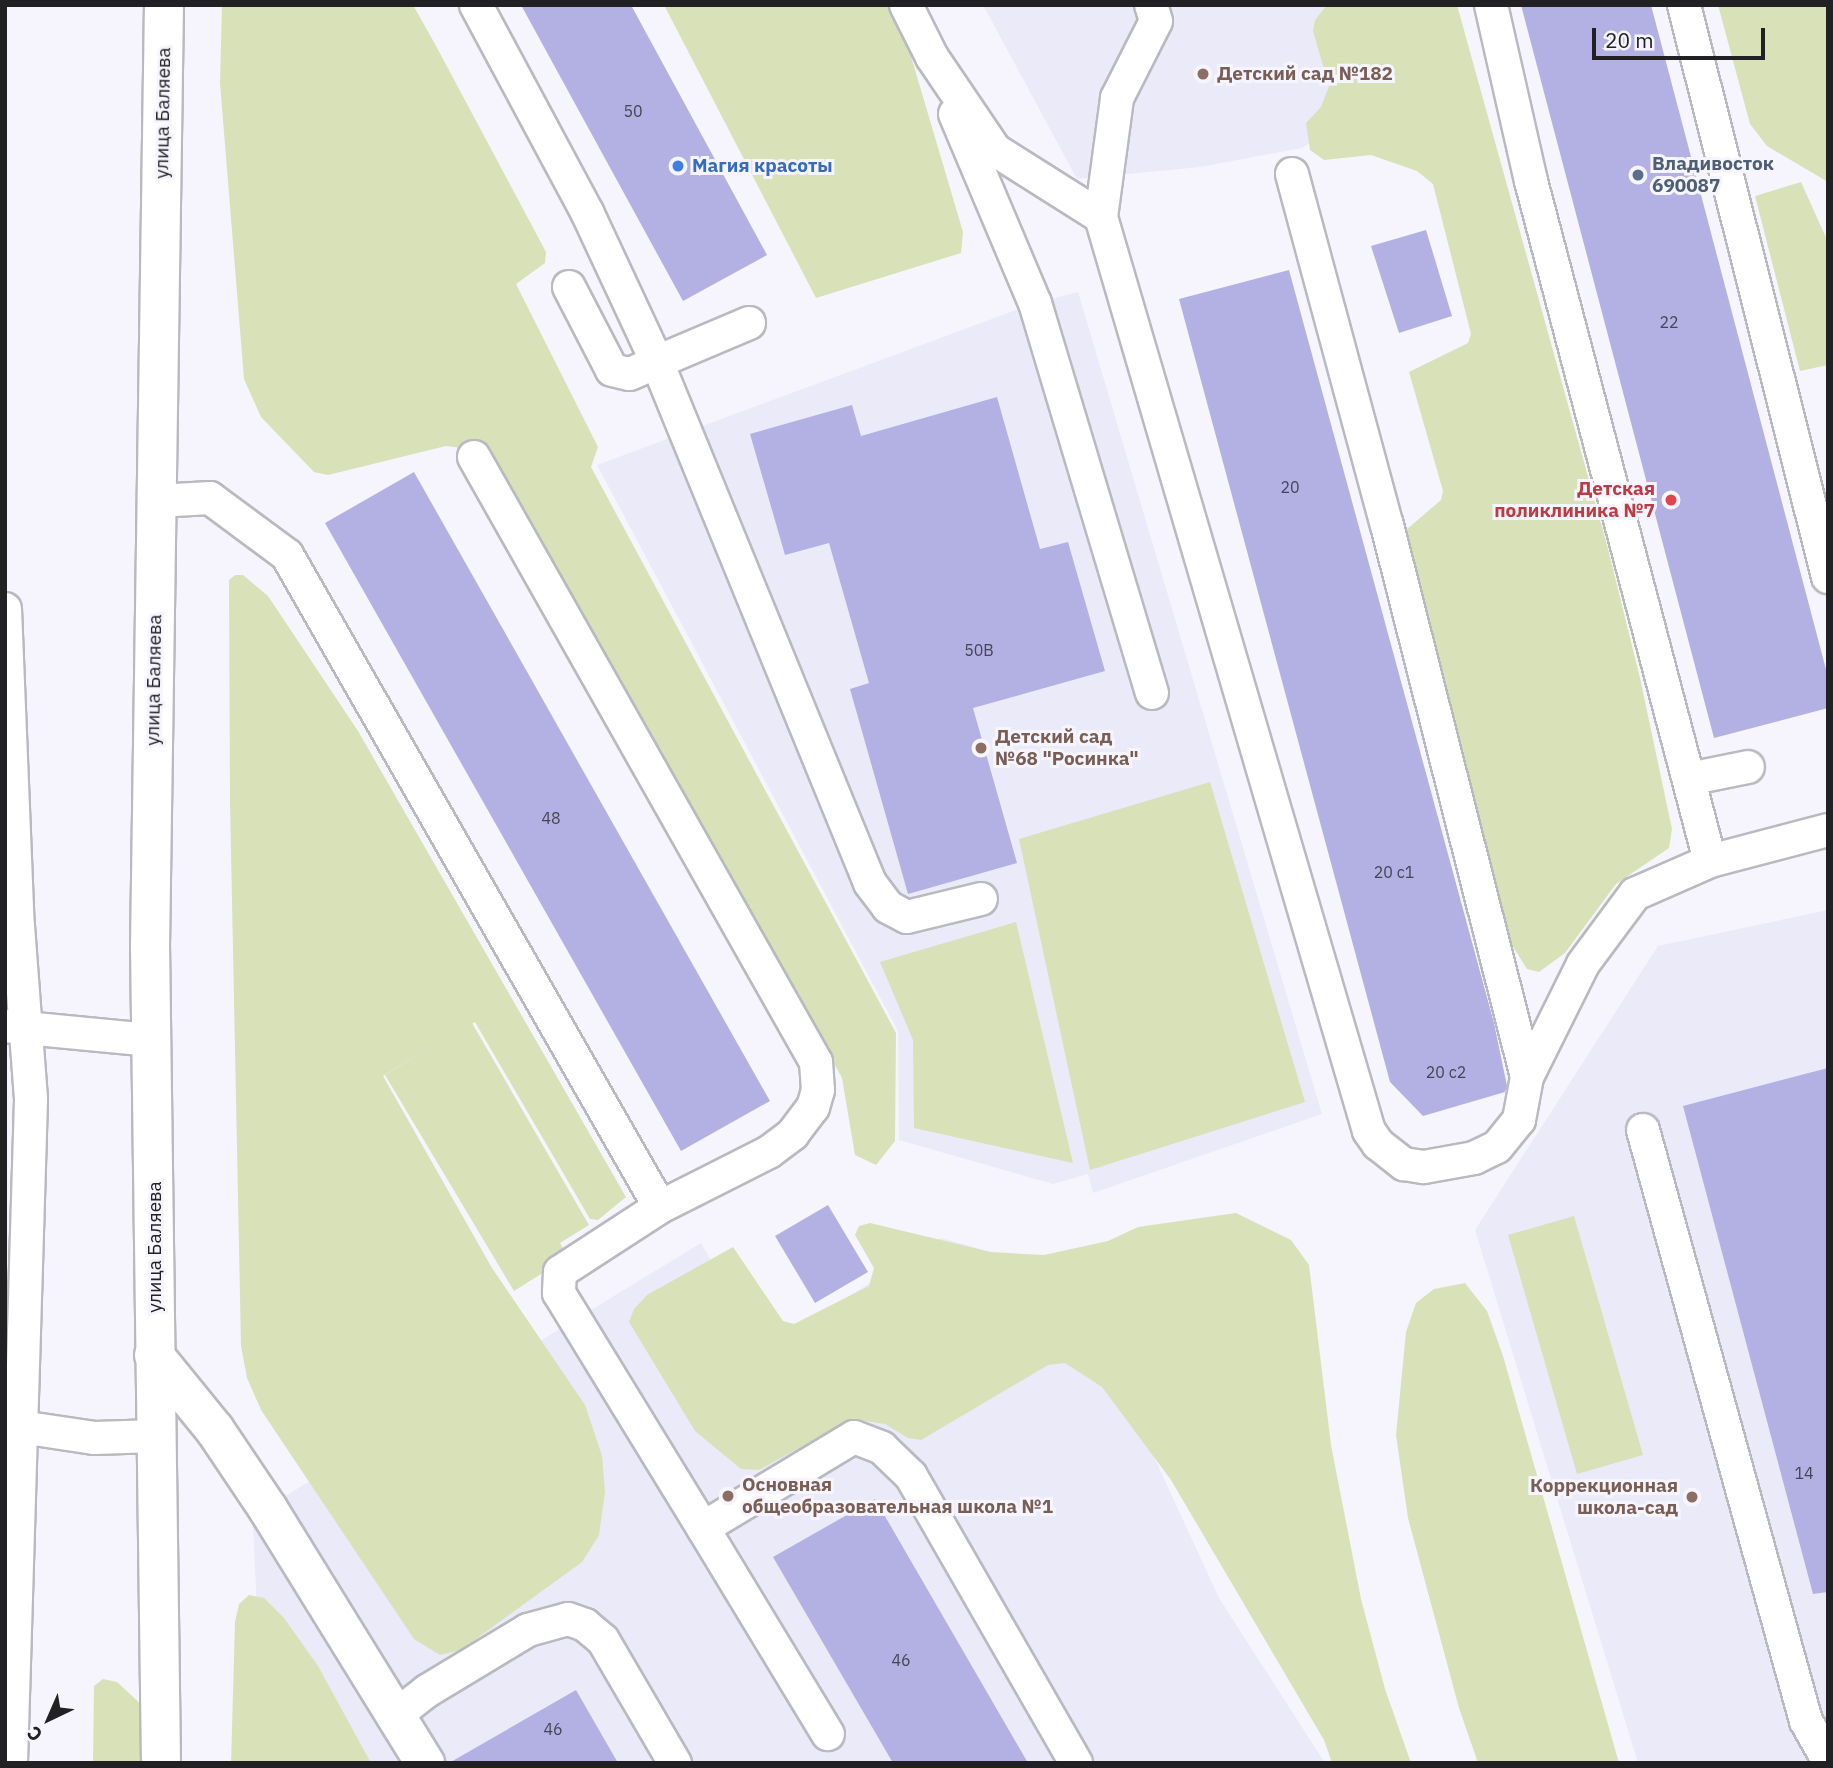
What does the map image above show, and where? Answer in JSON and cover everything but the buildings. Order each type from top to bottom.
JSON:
[{"type":"street","name":"улица Баляева","points":[[161,1763],[154,1355],[157,1221],[151,1040],[164,5]]},
{"type":"street","points":[[154,1355],[268,1509],[425,1763]]},
{"type":"lane","points":[[476,5],[587,212],[657,362],[870,884],[888,908],[907,917],[981,899]]},
{"type":"lane","points":[[906,5],[932,57],[1035,303],[1152,693]]},
{"type":"lane","points":[[1151,5],[1156,21],[1116,98],[1101,217],[1369,1130],[1378,1144],[1404,1164],[1424,1167],[1474,1158],[1497,1147],[1519,1120],[1527,1077],[1583,964],[1635,894],[1710,861],[1828,830]]},
{"type":"lane","points":[[1491,5],[1531,181],[1710,861]]},
{"type":"lane","points":[[1684,5],[1828,577]]},
{"type":"lane","points":[[932,57],[995,150],[1101,217]]},
{"type":"lane","points":[[1292,174],[1387,525],[1527,1077]]},
{"type":"lane","points":[[569,287],[612,370],[630,374],[749,323]]},
{"type":"lane","points":[[474,457],[816,1062],[818,1090],[813,1107],[793,1134],[769,1152],[660,1207],[559,1272],[559,1293],[828,1734]]},
{"type":"lane","points":[[157,501],[210,498],[287,555],[660,1207]]},
{"type":"lane","points":[[5,609],[18,926],[17,1029],[31,1100],[11,1763]]},
{"type":"lane","points":[[1689,779],[1748,767]]},
{"type":"lane","points":[[17,1029],[151,1040]]},
{"type":"lane","points":[[1643,1130],[1806,1721],[1828,1760]]},
{"type":"lane","points":[[21,1427],[95,1438],[156,1436]]},
{"type":"lane","points":[[703,1528],[854,1437],[882,1448],[911,1476],[1076,1763]]},
{"type":"lane","points":[[395,1716],[427,1690],[528,1630],[568,1619],[585,1625],[603,1640],[675,1763]]},
{"type":"shaded area","name":"Детский сад №182","points":[[983,5],[1419,5],[1364,107],[1302,148],[1200,167],[1077,179]]},
{"type":"shaded area","name":"Детский сад №68 \"Росинка\"","points":[[1078,292],[1322,1114],[1093,1193],[1088,1174],[1053,1184],[899,1140],[898,1031],[597,465],[1035,303]]},
{"type":"shaded area","name":"Коррекционная школа-сад","points":[[1828,910],[1828,1763],[1638,1763],[1475,1230],[1658,946]]},
{"type":"shaded area","name":"Основная общеобразовательная школа №1","points":[[941,1238],[1022,1261],[1138,1422],[1219,1598],[1325,1763],[264,1763],[253,1525],[277,1501],[701,1243],[762,1351]]},
{"type":"green space","points":[[222,5],[413,5],[435,44],[546,252],[545,263],[516,284],[598,447],[591,467],[896,1033],[895,1141],[876,1165],[855,1155],[842,1078],[678,781],[486,451],[446,446],[328,475],[314,472],[261,417],[244,379],[220,83]]},
{"type":"green space","points":[[664,5],[887,5],[910,53],[963,232],[961,253],[816,298]]},
{"type":"green space","points":[[1327,5],[1457,5],[1607,545],[1640,678],[1672,829],[1669,848],[1616,884],[1565,953],[1539,972],[1527,969],[1509,940],[1406,530],[1441,500],[1443,491],[1409,372],[1468,343],[1471,334],[1433,184],[1417,171],[1371,155],[1324,160],[1310,150],[1306,123],[1321,107],[1329,86],[1313,31],[1315,20]]},
{"type":"green space","points":[[1718,5],[1828,5],[1828,182],[1767,146],[1750,124]]},
{"type":"green space","points":[[1801,182],[1828,242],[1828,365],[1800,371],[1755,196]]},
{"type":"green space","points":[[235,575],[243,575],[268,596],[358,731],[626,1197],[598,1220],[590,1219],[475,1022],[383,1076],[492,1268],[585,1405],[602,1456],[605,1492],[599,1535],[582,1562],[461,1650],[440,1655],[414,1639],[261,1410],[247,1378],[241,1346],[230,803],[229,580]]},
{"type":"green space","points":[[1210,782],[1305,1102],[1090,1170],[1019,839]]},
{"type":"green space","points":[[1016,922],[1073,1163],[914,1128],[913,1040],[880,962]]},
{"type":"green space","points":[[472,1023],[589,1225],[560,1243],[568,1257],[514,1291],[385,1075]]},
{"type":"green space","points":[[1236,1213],[1291,1240],[1309,1265],[1331,1445],[1361,1599],[1385,1689],[1411,1763],[1332,1763],[1324,1740],[1171,1480],[1102,1387],[1065,1363],[1048,1365],[921,1440],[908,1438],[885,1424],[852,1419],[759,1470],[741,1469],[695,1431],[629,1322],[634,1309],[647,1295],[733,1247],[783,1321],[794,1324],[869,1286],[874,1268],[855,1235],[859,1226],[870,1223],[991,1252],[1044,1255],[1108,1241],[1138,1227]]},
{"type":"green space","points":[[1574,1216],[1643,1455],[1577,1474],[1508,1235]]},
{"type":"green space","points":[[1465,1283],[1487,1311],[1503,1356],[1619,1763],[1478,1763],[1459,1708],[1408,1518],[1396,1435],[1406,1332],[1416,1303],[1434,1289]]},
{"type":"green space","points":[[249,1595],[264,1598],[284,1618],[318,1666],[371,1763],[231,1763],[235,1622],[239,1604]]},
{"type":"green space","points":[[103,1679],[117,1682],[144,1707],[146,1763],[93,1763],[94,1686]]},
{"type":"place","name":"Детский сад №182","points":[[1203,74]]},
{"type":"place","name":"Магия красоты","points":[[678,166]]},
{"type":"place","name":"Владивосток 690087","points":[[1638,175]]},
{"type":"place","name":"Детская поликлиника №7","points":[[1671,500]]},
{"type":"place","name":"Детский сад №68 \"Росинка\"","points":[[981,748]]},
{"type":"place","name":"Основная общеобразовательная школа №1","points":[[728,1496]]},
{"type":"place","name":"Коррекционная школа-сад","points":[[1692,1497]]}]
